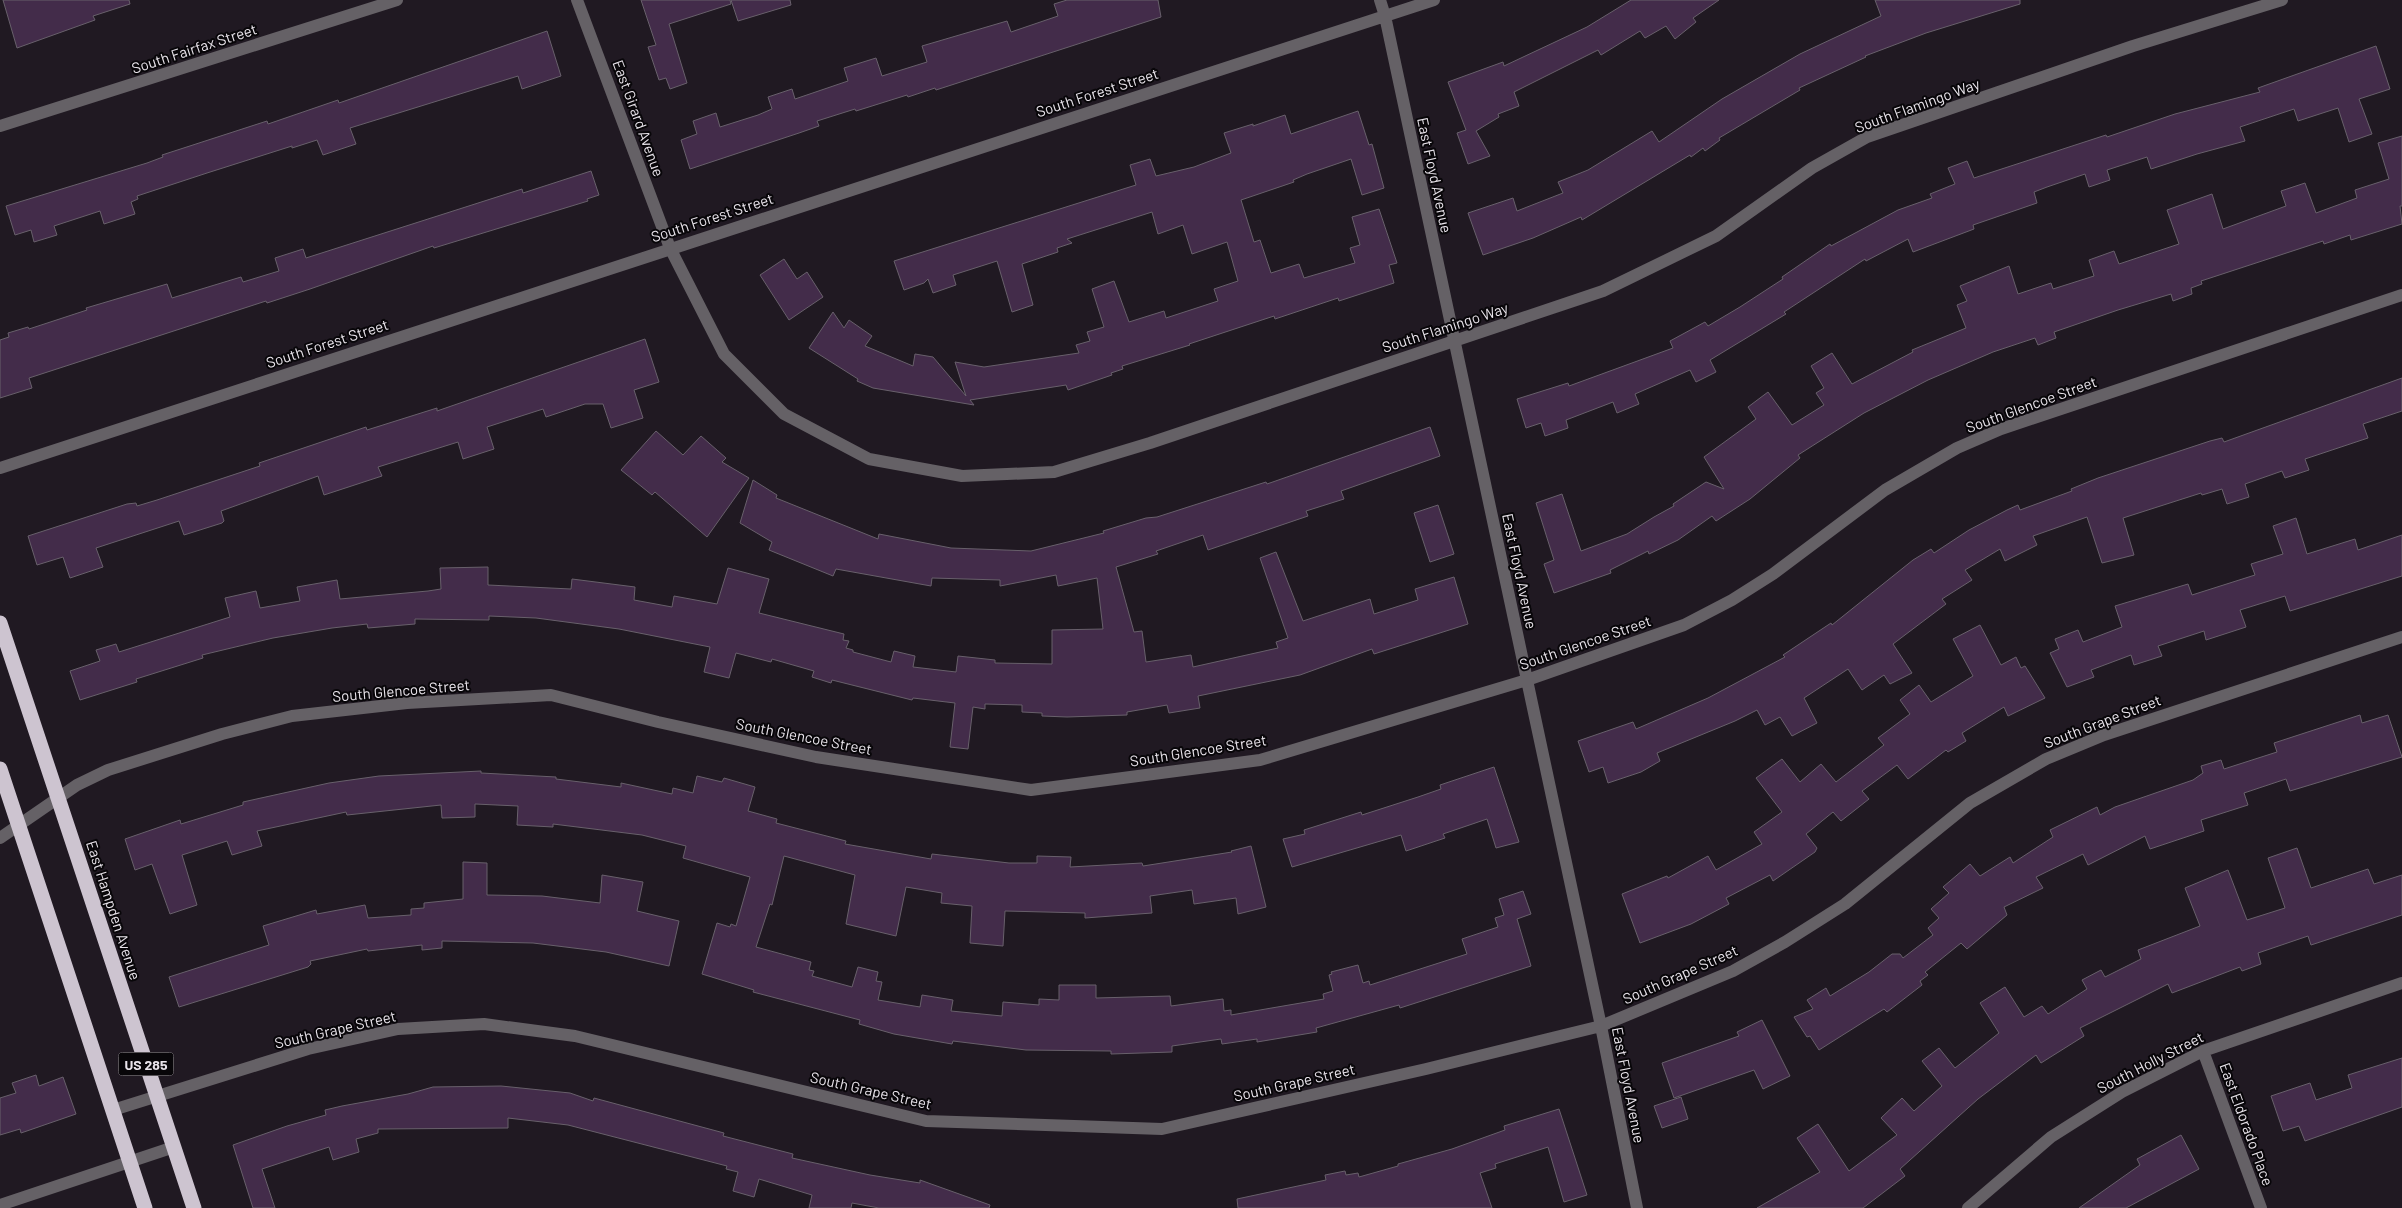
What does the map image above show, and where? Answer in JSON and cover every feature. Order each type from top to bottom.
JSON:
[{"type":"highway","name":"East Hampden Avenue","points":[[0,623],[194,1208]]},
{"type":"highway","name":"US 285","points":[[0,769],[145,1208]]},
{"type":"street","name":"South Fairfax Street","points":[[0,126],[397,0]]},
{"type":"street","name":"East Girard Avenue","points":[[577,0],[670,248]]},
{"type":"street","name":"East Floyd Avenue","points":[[1380,0],[1385,16],[1601,1026],[1637,1208]]},
{"type":"street","name":"South Forest Street","points":[[0,468],[1434,0]]},
{"type":"street","name":"South Flamingo Way","points":[[670,248],[724,354],[784,414],[869,459],[962,476],[1054,472],[1159,440],[1602,291],[1716,236],[1812,168],[1867,137],[2133,46],[2282,0]]},
{"type":"street","name":"South Glencoe Street","points":[[0,838],[19,827],[77,785],[108,770],[222,734],[292,716],[408,703],[551,695],[658,722],[816,757],[1030,790],[1260,760],[1527,680],[1684,625],[1732,600],[1773,574],[1885,490],[1975,440],[2002,429],[2402,295]]},
{"type":"street","name":"South Grape Street","points":[[113,1110],[308,1049],[398,1029],[484,1024],[575,1036],[926,1121],[1162,1129],[1426,1070],[1601,1026],[1732,971],[1785,942],[1845,904],[1970,803],[2046,759],[2104,735],[2402,637]]},
{"type":"street","name":"South Holly Street","points":[[1968,1208],[2051,1137],[2122,1092],[2203,1051],[2402,983]]},
{"type":"street","name":"East Eldorado Place","points":[[2203,1051],[2261,1208]]},
{"type":"street","points":[[0,1205],[174,1146]]},
{"type":"building","points":[[3,0],[129,0],[130,4],[93,16],[95,20],[17,48]]},
{"type":"building","points":[[641,0],[730,0],[731,4],[669,24],[687,83],[670,89],[666,78],[659,80],[648,47],[656,45]]},
{"type":"building","points":[[731,0],[790,0],[791,5],[738,21]]},
{"type":"building","points":[[1067,0],[1158,0],[1161,17],[936,90],[935,88],[908,97],[907,95],[817,121],[819,126],[690,169],[681,140],[697,134],[693,121],[716,113],[720,127],[758,115],[772,109],[768,97],[792,89],[795,99],[848,81],[844,68],[876,58],[882,76],[927,62],[922,46],[1007,21],[1011,32],[1058,16],[1054,4]]},
{"type":"building","points":[[1631,0],[1719,0],[1693,18],[1696,22],[1675,39],[1666,26],[1645,38],[1640,31],[1601,55],[1598,50],[1514,92],[1519,106],[1498,114],[1499,117],[1476,131],[1490,156],[1468,164],[1457,133],[1466,130],[1448,82],[1503,62],[1504,66],[1587,27]]},
{"type":"building","points":[[1875,0],[2020,0],[2020,4],[1926,33],[1865,56],[1799,88],[1800,90],[1719,138],[1720,140],[1705,151],[1703,148],[1691,157],[1690,155],[1582,220],[1581,217],[1533,238],[1483,255],[1468,213],[1513,198],[1517,211],[1563,193],[1558,182],[1588,170],[1652,131],[1659,142],[1722,99],[1800,54],[1881,16]]},
{"type":"building","points":[[547,31],[561,76],[522,89],[518,76],[350,128],[356,144],[323,155],[317,140],[207,173],[137,196],[138,199],[131,202],[135,214],[104,224],[100,211],[54,226],[57,235],[34,242],[31,230],[15,235],[6,206],[147,163],[163,157],[162,155],[267,121],[268,124],[338,100],[339,103]]},
{"type":"building","points":[[2376,46],[2390,89],[2359,99],[2372,134],[2349,142],[2338,108],[2298,121],[2294,109],[2240,127],[2245,141],[2151,169],[2147,157],[2107,170],[2110,180],[2089,187],[2085,174],[2047,187],[2034,192],[2037,203],[1973,225],[1974,229],[1913,252],[1908,239],[1866,261],[1865,259],[1784,312],[1786,314],[1710,360],[1716,372],[1696,382],[1690,370],[1635,394],[1639,404],[1617,413],[1613,402],[1566,420],[1568,428],[1545,436],[1541,423],[1526,428],[1517,399],[1568,383],[1569,386],[1673,348],[1670,341],[1705,322],[1708,326],[1740,307],[1783,279],[1782,277],[1830,244],[1831,246],[1898,210],[1932,198],[1930,194],[1955,184],[1948,168],[1967,161],[1974,178],[2175,114],[2260,92],[2258,88]]},
{"type":"building","points":[[1358,111],[1369,145],[1372,144],[1384,188],[1362,195],[1351,159],[1307,174],[1293,180],[1294,182],[1241,200],[1254,242],[1260,240],[1271,273],[1299,264],[1304,278],[1355,263],[1350,248],[1360,245],[1352,217],[1379,209],[1397,263],[1389,265],[1394,283],[1339,301],[1338,298],[1275,319],[1274,316],[1122,366],[1123,369],[1111,373],[1112,375],[1068,390],[1066,385],[970,400],[974,405],[873,388],[857,381],[858,379],[809,348],[833,312],[844,328],[849,320],[872,336],[865,346],[913,366],[915,354],[933,357],[966,396],[955,362],[984,367],[1079,353],[1076,345],[1090,341],[1087,332],[1104,327],[1092,289],[1114,281],[1129,322],[1164,311],[1166,318],[1218,301],[1214,289],[1238,281],[1227,242],[1192,254],[1183,225],[1158,234],[1152,212],[1067,239],[1072,243],[1057,248],[1058,252],[1022,264],[1033,305],[1012,312],[997,261],[953,275],[956,285],[933,293],[928,279],[924,283],[904,290],[894,261],[1136,185],[1130,165],[1150,159],[1156,176],[1194,167],[1231,153],[1224,133],[1285,115],[1291,134]]},
{"type":"building","points":[[2402,136],[2402,206],[2400,206],[2402,224],[2351,240],[2350,235],[2324,244],[2323,241],[2201,281],[2202,284],[2191,288],[2192,294],[2173,301],[2171,294],[2118,310],[2054,332],[2056,338],[2038,345],[2035,338],[1993,352],[1928,380],[1864,413],[1798,455],[1800,458],[1750,499],[1716,521],[1712,516],[1678,540],[1649,554],[1648,551],[1610,570],[1611,573],[1554,593],[1544,564],[1554,560],[1536,503],[1562,494],[1581,551],[1627,534],[1674,506],[1673,504],[1706,482],[1724,489],[1704,457],[1756,419],[1748,407],[1768,392],[1792,425],[1824,405],[1816,393],[1824,388],[1811,366],[1832,353],[1852,384],[1913,352],[1912,350],[1966,328],[1957,305],[1967,301],[1960,286],[2009,266],[2018,294],[2051,283],[2053,289],[2094,276],[2089,260],[2114,251],[2119,264],[2179,244],[2167,210],[2212,194],[2223,229],[2286,206],[2281,191],[2305,183],[2316,213],[2357,198],[2355,190],[2389,179],[2378,143]]},
{"type":"building","points":[[591,171],[599,195],[587,199],[588,201],[434,248],[433,246],[310,289],[267,303],[266,301],[29,378],[32,388],[0,398],[0,340],[9,337],[8,333],[28,327],[29,329],[87,310],[86,308],[167,284],[172,298],[241,277],[243,282],[279,271],[275,258],[303,249],[306,258],[522,189],[523,193]]},
{"type":"building","points":[[784,259],[797,279],[807,272],[823,297],[789,320],[760,275]]},
{"type":"building","points":[[645,339],[659,382],[634,390],[643,418],[611,428],[603,404],[585,404],[546,417],[543,409],[487,427],[494,449],[463,459],[458,442],[378,467],[382,476],[324,495],[318,476],[221,511],[224,521],[222,523],[184,535],[179,521],[96,548],[103,567],[70,578],[63,557],[37,565],[28,536],[127,504],[136,503],[137,506],[157,500],[260,466],[259,463],[366,427],[367,430],[437,408],[437,411]]},
{"type":"building","points":[[2402,378],[2402,411],[2363,424],[2368,438],[2305,459],[2309,470],[2285,478],[2282,471],[2245,484],[2249,497],[2227,504],[2222,489],[2202,495],[2201,493],[2123,518],[2134,555],[2102,563],[2087,517],[2033,536],[2037,545],[2005,561],[2000,549],[1965,570],[1972,580],[1942,599],[1946,604],[1893,644],[1912,673],[1890,684],[1884,675],[1862,690],[1848,669],[1804,698],[1817,723],[1792,736],[1780,717],[1765,725],[1757,710],[1657,753],[1660,761],[1641,772],[1608,783],[1603,767],[1589,772],[1578,741],[1633,722],[1636,729],[1708,698],[1785,657],[1783,655],[1831,623],[1832,625],[1913,560],[1931,549],[1934,553],[1969,530],[2007,510],[2018,505],[2020,510],[2072,491],[2071,489],[2098,478],[2210,441],[2222,438],[2224,442]]},
{"type":"building","points":[[1430,427],[1440,456],[1341,491],[1344,499],[1306,511],[1308,516],[1208,550],[1203,535],[1156,551],[1158,554],[1116,567],[1134,632],[1142,631],[1146,662],[1191,655],[1193,667],[1278,648],[1276,642],[1288,638],[1260,558],[1276,552],[1303,621],[1370,599],[1374,614],[1418,600],[1415,589],[1454,577],[1468,624],[1374,654],[1372,649],[1300,675],[1198,696],[1200,708],[1169,713],[1167,705],[1127,712],[1127,715],[1067,717],[1042,716],[1042,713],[1022,712],[1022,705],[985,704],[985,709],[973,707],[968,749],[950,747],[955,703],[913,698],[912,700],[832,680],[831,683],[812,677],[814,671],[772,659],[771,662],[736,653],[729,678],[704,672],[710,647],[619,629],[536,618],[489,616],[489,620],[415,619],[415,624],[368,628],[367,624],[273,638],[202,655],[203,658],[136,679],[137,682],[80,700],[70,671],[100,661],[96,650],[116,644],[119,652],[230,617],[225,598],[256,591],[260,608],[300,601],[297,587],[337,580],[340,599],[428,591],[441,589],[440,568],[488,567],[488,585],[571,589],[572,579],[635,587],[634,600],[672,607],[674,596],[717,604],[728,568],[769,579],[759,613],[844,634],[843,640],[849,641],[846,648],[853,650],[853,652],[891,662],[894,651],[915,656],[913,667],[956,672],[958,656],[995,660],[995,663],[1052,664],[1052,630],[1103,629],[1097,578],[1058,586],[1056,575],[1000,586],[1000,580],[932,578],[931,586],[836,569],[833,576],[769,550],[772,542],[740,523],[753,480],[777,495],[776,498],[878,539],[879,534],[951,548],[1031,551],[1104,533],[1103,531],[1146,518],[1157,517],[1266,482],[1267,484]]},
{"type":"building","points":[[656,431],[683,455],[701,436],[726,458],[722,462],[749,478],[707,537],[655,492],[652,495],[621,470]]},
{"type":"building","points":[[1438,505],[1454,554],[1430,562],[1414,513]]},
{"type":"building","points":[[2296,518],[2307,554],[2355,539],[2358,550],[2402,535],[2402,576],[2290,611],[2285,596],[2240,610],[2246,627],[2206,640],[2204,631],[2158,646],[2162,656],[2134,665],[2131,655],[2091,670],[2094,677],[2067,687],[2050,653],[2059,649],[2055,639],[2078,630],[2083,642],[2122,627],[2115,606],[2188,584],[2192,595],[2255,575],[2251,564],[2283,554],[2273,526]]},
{"type":"building","points":[[1980,625],[2001,665],[2016,657],[2021,668],[2025,666],[2045,698],[2008,716],[2004,707],[1962,733],[1966,741],[1948,752],[1946,750],[1908,779],[1897,765],[1862,791],[1869,799],[1841,821],[1833,812],[1806,834],[1817,848],[1815,852],[1773,881],[1770,875],[1726,898],[1729,904],[1691,924],[1640,943],[1622,894],[1667,876],[1668,878],[1708,856],[1716,870],[1762,844],[1754,832],[1782,812],[1756,778],[1782,759],[1800,782],[1821,764],[1836,782],[1884,745],[1878,738],[1910,714],[1900,700],[1919,685],[1931,702],[1973,676],[1953,639]]},
{"type":"building","points":[[2360,715],[2362,723],[2388,715],[2402,757],[2290,791],[2286,779],[2244,793],[2248,805],[2201,820],[2204,831],[2150,849],[2145,836],[2088,865],[2083,854],[2036,877],[2043,888],[2004,907],[2007,915],[1967,949],[1961,943],[1925,972],[1928,975],[1920,981],[1922,985],[1887,1012],[1884,1009],[1819,1050],[1810,1036],[1807,1037],[1794,1017],[1813,1009],[1807,1000],[1826,988],[1830,996],[1869,972],[1892,954],[1900,954],[1903,958],[1933,935],[1928,928],[1939,918],[1931,909],[1949,893],[1943,887],[1970,864],[1980,876],[2010,857],[2013,863],[2053,837],[2050,830],[2097,807],[2100,815],[2115,807],[2193,780],[2203,773],[2201,766],[2221,760],[2224,769],[2277,752],[2274,743]]},
{"type":"building","points":[[1494,767],[1519,842],[1496,848],[1487,819],[1443,834],[1445,838],[1406,851],[1401,835],[1292,867],[1283,839],[1305,834],[1304,830],[1361,812],[1362,815],[1418,797],[1441,789],[1440,785]]},
{"type":"building","points":[[481,771],[481,773],[556,777],[556,779],[621,787],[621,783],[672,794],[673,788],[693,793],[697,776],[722,782],[724,778],[755,787],[748,811],[777,819],[776,823],[846,841],[845,844],[931,859],[932,854],[1009,863],[1037,863],[1037,856],[1071,857],[1070,867],[1142,863],[1143,866],[1232,852],[1251,846],[1266,907],[1238,914],[1236,898],[1194,904],[1192,890],[1150,896],[1152,913],[1085,918],[1085,913],[1005,911],[1003,946],[970,943],[972,906],[941,903],[942,893],[906,887],[896,936],[846,924],[855,875],[784,856],[772,905],[770,904],[756,947],[811,962],[809,970],[814,971],[812,976],[852,987],[858,967],[878,972],[876,981],[882,982],[878,1000],[920,1007],[922,995],[953,1000],[951,1011],[1002,1016],[1003,1002],[1039,1005],[1039,999],[1059,1000],[1059,985],[1096,985],[1096,998],[1170,996],[1171,1006],[1223,999],[1224,1011],[1231,1010],[1231,1015],[1324,999],[1323,994],[1333,991],[1329,975],[1332,974],[1331,972],[1358,965],[1363,983],[1369,981],[1370,985],[1467,954],[1462,939],[1498,927],[1495,918],[1504,915],[1499,899],[1523,891],[1531,914],[1517,919],[1531,966],[1400,1008],[1399,1005],[1316,1028],[1317,1032],[1257,1042],[1257,1039],[1222,1044],[1221,1039],[1172,1046],[1172,1052],[1111,1054],[1111,1051],[1026,1050],[953,1041],[952,1044],[894,1034],[859,1024],[860,1020],[753,992],[754,990],[702,974],[717,923],[730,927],[731,924],[736,926],[750,877],[683,858],[686,846],[642,835],[553,824],[553,827],[517,825],[518,806],[475,804],[475,817],[442,818],[441,805],[347,815],[346,812],[257,831],[262,846],[232,855],[227,841],[182,855],[197,905],[170,914],[152,864],[135,870],[125,839],[180,820],[181,824],[243,805],[243,802],[329,783],[379,776]]},
{"type":"building","points":[[2297,848],[2311,888],[2368,869],[2374,884],[2402,875],[2402,915],[2311,945],[2308,936],[2258,953],[2261,964],[2242,971],[2240,967],[2172,993],[2168,984],[2080,1028],[2084,1036],[2041,1063],[2036,1055],[1978,1099],[1900,1169],[1905,1176],[1863,1208],[1757,1208],[1820,1172],[1797,1138],[1818,1124],[1849,1171],[1897,1135],[1881,1118],[1902,1098],[1914,1111],[1942,1086],[1922,1061],[1939,1048],[1955,1068],[1999,1033],[1980,1003],[2005,987],[2024,1017],[2042,1006],[2048,1014],[2087,989],[2082,980],[2101,970],[2105,977],[2141,959],[2138,950],[2200,926],[2185,888],[2228,870],[2247,920],[2285,908],[2268,858]]},
{"type":"building","points":[[463,862],[487,863],[487,895],[542,896],[600,903],[602,875],[643,882],[637,911],[679,921],[669,966],[606,952],[533,943],[442,941],[442,948],[422,950],[422,945],[368,951],[367,949],[310,961],[311,964],[308,967],[179,1007],[169,977],[269,945],[263,926],[316,910],[317,914],[365,905],[368,918],[411,915],[411,909],[424,908],[424,903],[463,899]]},
{"type":"building","points":[[1762,1020],[1790,1076],[1763,1089],[1754,1070],[1674,1098],[1662,1063],[1739,1036],[1737,1032]]},
{"type":"building","points":[[2402,1058],[2402,1107],[2305,1141],[2299,1126],[2283,1131],[2271,1096],[2310,1083],[2316,1100],[2352,1088],[2348,1075]]},
{"type":"building","points":[[36,1075],[39,1086],[63,1077],[76,1114],[21,1133],[20,1129],[0,1135],[0,1098],[16,1093],[12,1083]]},
{"type":"building","points":[[501,1086],[570,1093],[593,1101],[594,1098],[724,1133],[723,1136],[793,1154],[792,1158],[870,1175],[920,1183],[920,1180],[990,1205],[989,1208],[879,1208],[852,1203],[851,1208],[809,1208],[812,1195],[759,1179],[754,1197],[733,1191],[738,1172],[726,1169],[727,1166],[568,1125],[508,1118],[508,1128],[378,1129],[378,1133],[356,1139],[359,1152],[333,1160],[329,1147],[262,1169],[275,1208],[253,1208],[233,1145],[287,1126],[326,1115],[325,1110],[342,1106],[408,1094],[433,1087]]},
{"type":"building","points":[[1681,1097],[1688,1119],[1662,1128],[1654,1106]]},
{"type":"building","points":[[1559,1109],[1587,1195],[1564,1202],[1548,1147],[1495,1164],[1496,1168],[1480,1173],[1492,1208],[1238,1208],[1237,1199],[1326,1180],[1325,1175],[1345,1171],[1346,1175],[1358,1173],[1359,1177],[1452,1149],[1505,1130],[1504,1126]]},
{"type":"building","points":[[2181,1135],[2199,1169],[2126,1208],[2079,1208],[2140,1165],[2137,1159]]}]
